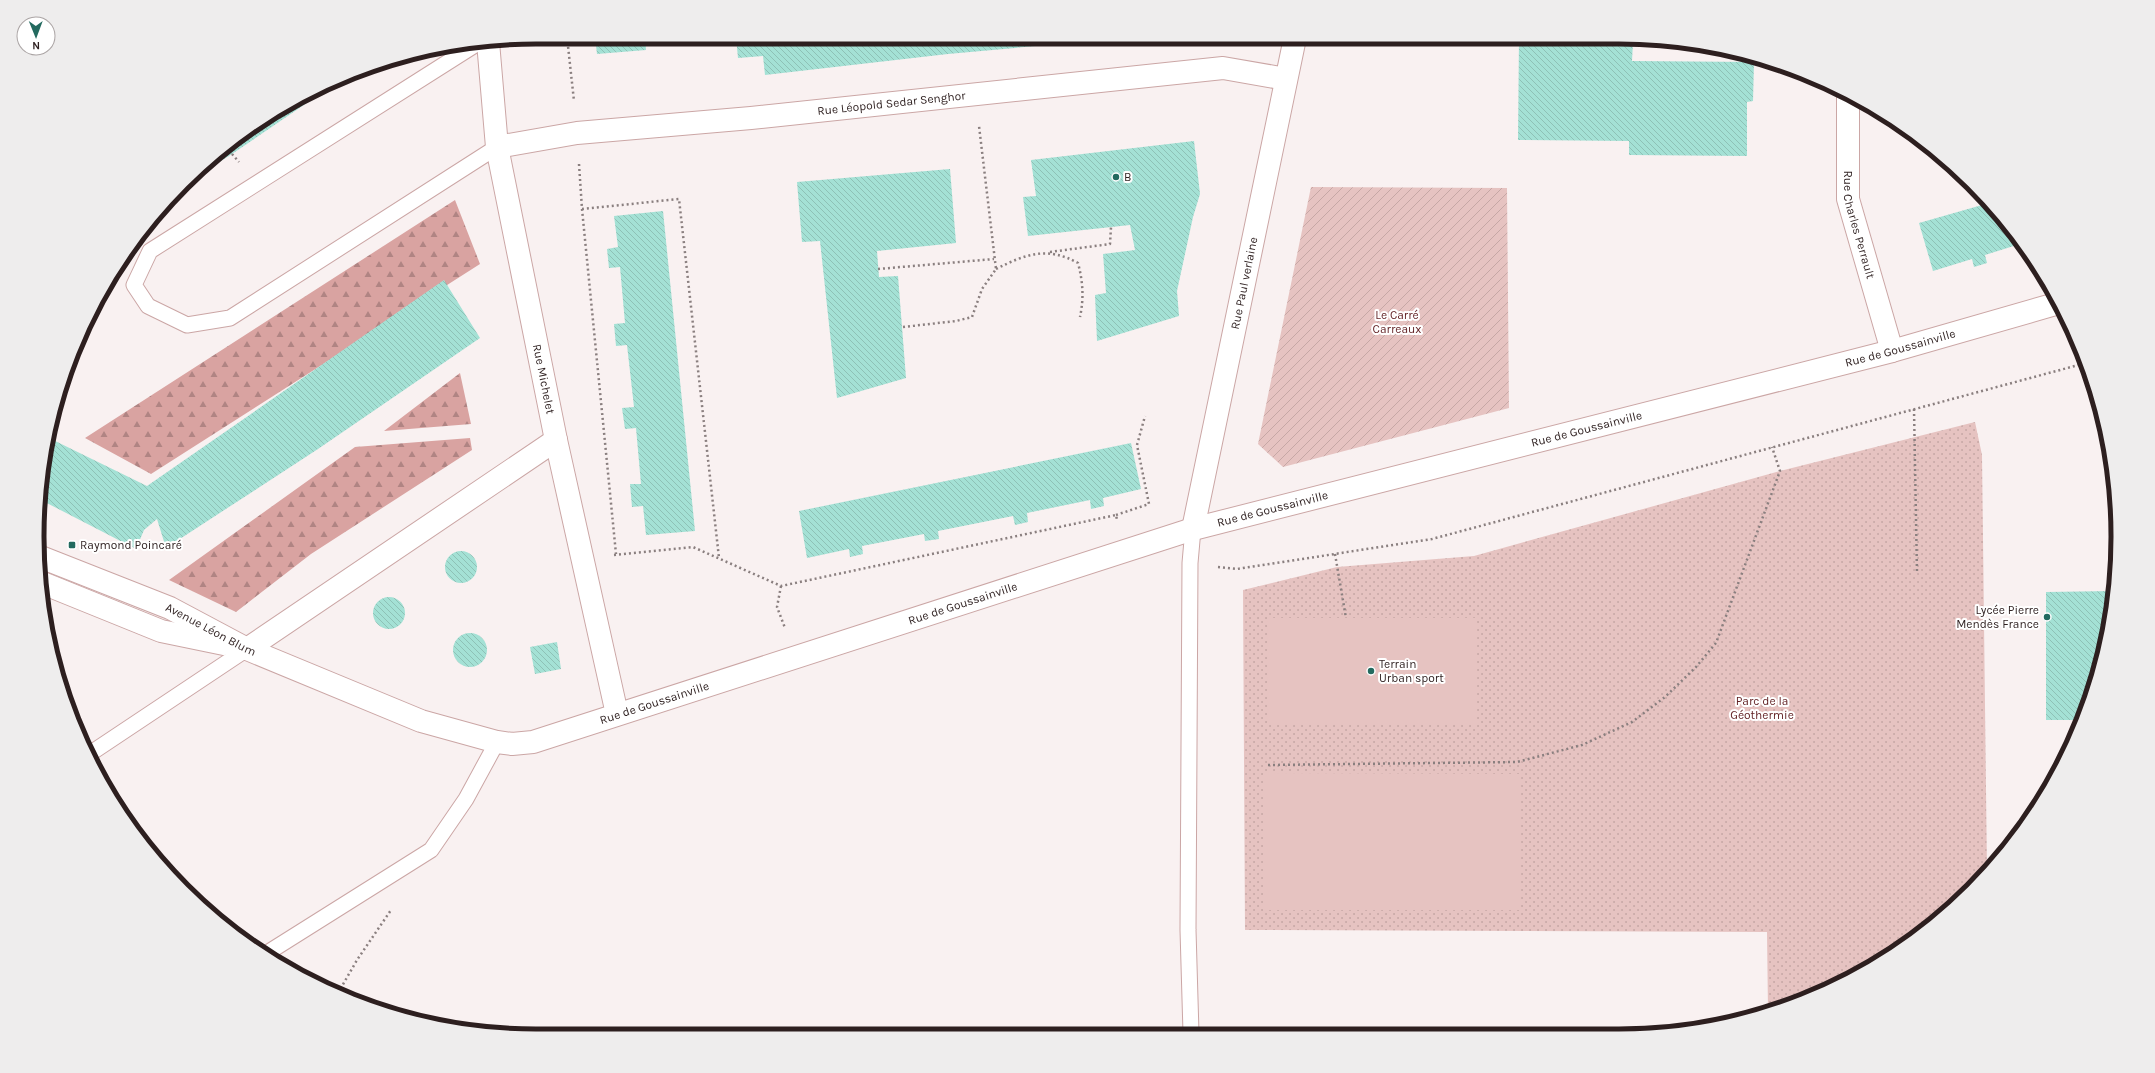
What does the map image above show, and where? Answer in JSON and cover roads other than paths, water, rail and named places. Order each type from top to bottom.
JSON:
[{"type":"street","name":"Rue Paul verlaine","points":[[1193,529],[1294,44]]},
{"type":"street","name":"Rue Michelet","points":[[488,46],[497,147],[556,440],[617,714]]},
{"type":"street","name":"Rue Léopold Sedar Senghor","points":[[497,147],[577,133],[751,118],[1223,68],[1286,79]]},
{"type":"street","name":"Rue Charles Perrault","points":[[1848,101],[1848,199],[1892,351]]},
{"type":"street","name":"Rue de Goussainville","points":[[247,649],[422,721],[497,742],[512,744],[533,742],[794,656],[1193,529],[1892,351],[2053,305]]},
{"type":"street","points":[[247,649],[556,440]]},
{"type":"street","name":"Avenue Léon Blum","points":[[45,559],[170,608],[247,649]]},
{"type":"street","name":"Avenue Léon Blum","points":[[46,585],[161,631],[247,649]]},
{"type":"lane","points":[[469,48],[150,250],[134,285],[148,306],[187,325],[230,318],[497,147]]},
{"type":"lane","points":[[1191,1029],[1188,930],[1190,563],[1193,529]]},
{"type":"lane","points":[[94,751],[247,649]]},
{"type":"lane","points":[[271,951],[431,850],[466,799],[497,742]]},
{"type":"place","name":"B","points":[[1116,177]]},
{"type":"place","name":"Raymond Poincaré","points":[[72,545]]},
{"type":"place","name":"Lycée Pierre Mendès France","points":[[2047,617]]},
{"type":"place","name":"Terrain Urban sport","points":[[1371,671]]},
{"type":"park label","name":"Le Carré Carreaux","points":[[1397,322]]},
{"type":"park label","name":"Parc de la Géothermie","points":[[1762,708]]}]
